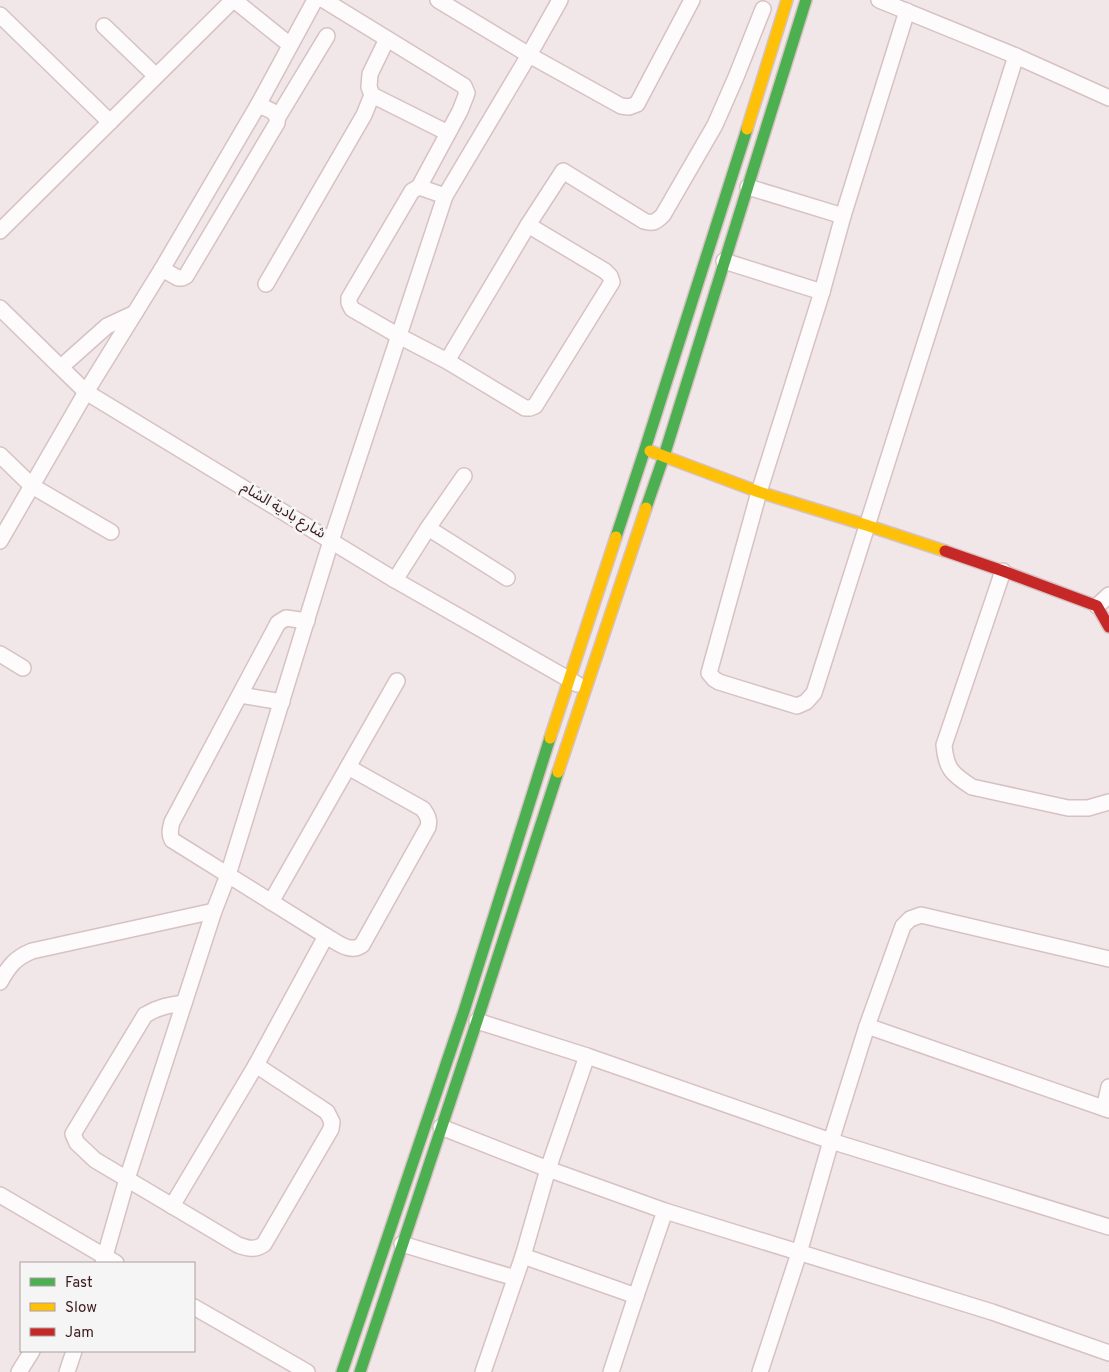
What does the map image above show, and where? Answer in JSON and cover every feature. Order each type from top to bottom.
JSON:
[{"type":"street","points":[[0,231],[233,0],[290,45]]},
{"type":"street","points":[[0,541],[86,392],[162,269],[258,105],[315,0]]},
{"type":"street","points":[[324,0],[464,86],[467,93],[460,111],[419,187],[412,191],[349,298],[352,309],[447,361],[525,408],[535,406],[612,282],[610,276],[605,271],[528,224]]},
{"type":"street","points":[[438,0],[529,55],[621,106],[629,107],[636,104],[692,0]]},
{"type":"street","points":[[0,1194],[108,1261],[128,1179],[214,911],[228,875],[331,541],[445,196],[560,0]]},
{"type":"street","points":[[342,1372],[464,1011],[568,680],[724,203],[787,0]]},
{"type":"street","points":[[360,1372],[585,688],[664,456],[806,0]]},
{"type":"street","points":[[879,0],[1016,56],[1109,98]]},
{"type":"street","points":[[447,361],[528,224],[563,170],[644,221],[650,223],[657,222],[663,215],[715,125],[763,10]]},
{"type":"street","points":[[907,11],[759,492],[709,673],[714,679],[725,684],[797,706],[806,702],[814,693],[1016,56]]},
{"type":"street","points":[[0,15],[110,122]]},
{"type":"street","points":[[104,26],[156,76]]},
{"type":"street","points":[[162,269],[178,278],[186,276],[327,36]]},
{"type":"street","points":[[388,39],[370,74],[369,87],[372,95],[448,134]]},
{"type":"street","points":[[266,284],[364,115],[372,95]]},
{"type":"street","points":[[258,105],[275,113],[278,117]]},
{"type":"street","points":[[419,187],[445,196]]},
{"type":"street","points":[[748,187],[843,216]]},
{"type":"street","points":[[724,261],[822,292]]},
{"type":"street","name":"شارع بادية الشام","points":[[0,308],[86,392],[395,580],[585,688]]},
{"type":"street","points":[[61,368],[107,326],[135,312]]},
{"type":"street","points":[[645,449],[759,492],[866,525],[1003,571],[1096,606],[1109,628]]},
{"type":"street","points":[[0,455],[32,486],[111,532]]},
{"type":"street","points":[[395,580],[464,476]]},
{"type":"street","points":[[428,528],[508,578]]},
{"type":"street","points":[[1003,571],[944,745],[945,759],[950,769],[972,787],[1068,808],[1088,808],[1109,802]]},
{"type":"street","points":[[1096,606],[1109,595]]},
{"type":"street","points":[[307,621],[286,618],[278,623],[170,828],[172,840],[348,949],[359,947],[362,945],[429,823],[428,815],[423,809],[348,767]]},
{"type":"street","points":[[0,654],[23,668]]},
{"type":"street","points":[[271,902],[397,681]]},
{"type":"street","points":[[240,695],[282,702]]},
{"type":"street","points":[[512,859],[528,863]]},
{"type":"street","points":[[0,982],[13,962],[32,951],[214,911]]},
{"type":"street","points":[[760,1372],[798,1252],[830,1141],[867,1026],[903,926],[910,919],[921,915],[1109,959]]},
{"type":"street","points":[[172,1206],[256,1065],[326,936]]},
{"type":"street","points":[[184,1003],[155,1009],[145,1015],[73,1134],[77,1143],[95,1160],[238,1244],[248,1248],[260,1247],[267,1239],[331,1129],[332,1122],[327,1112],[256,1065]]},
{"type":"street","points":[[477,1021],[587,1056],[830,1141],[1109,1227]]},
{"type":"street","points":[[867,1026],[1106,1109],[1109,1087]]},
{"type":"street","points":[[483,1372],[516,1278],[548,1169],[587,1056]]},
{"type":"street","points":[[441,1127],[548,1169],[665,1211],[992,1312],[1109,1354]]},
{"type":"street","points":[[612,1372],[665,1211]]},
{"type":"street","points":[[402,1244],[516,1278]]},
{"type":"street","points":[[523,1256],[636,1296]]},
{"type":"street","points":[[195,1308],[307,1372]]},
{"type":"street","points":[[19,1372],[31,1352]]},
{"type":"street","points":[[67,1372],[74,1352]]},
{"type":"traffic: fast","points":[[646,508],[664,456],[806,0]]},
{"type":"traffic: fast","points":[[616,537],[747,129]]},
{"type":"traffic: fast","points":[[342,1372],[464,1011],[550,738]]},
{"type":"traffic: fast","points":[[360,1372],[558,772]]},
{"type":"traffic: slow","points":[[747,129],[787,0]]},
{"type":"traffic: slow","points":[[650,451],[759,492],[945,551]]},
{"type":"traffic: slow","points":[[558,772],[646,508]]},
{"type":"traffic: slow","points":[[550,738],[616,537]]},
{"type":"traffic: jam","points":[[945,551],[1097,606],[1109,627]]}]
